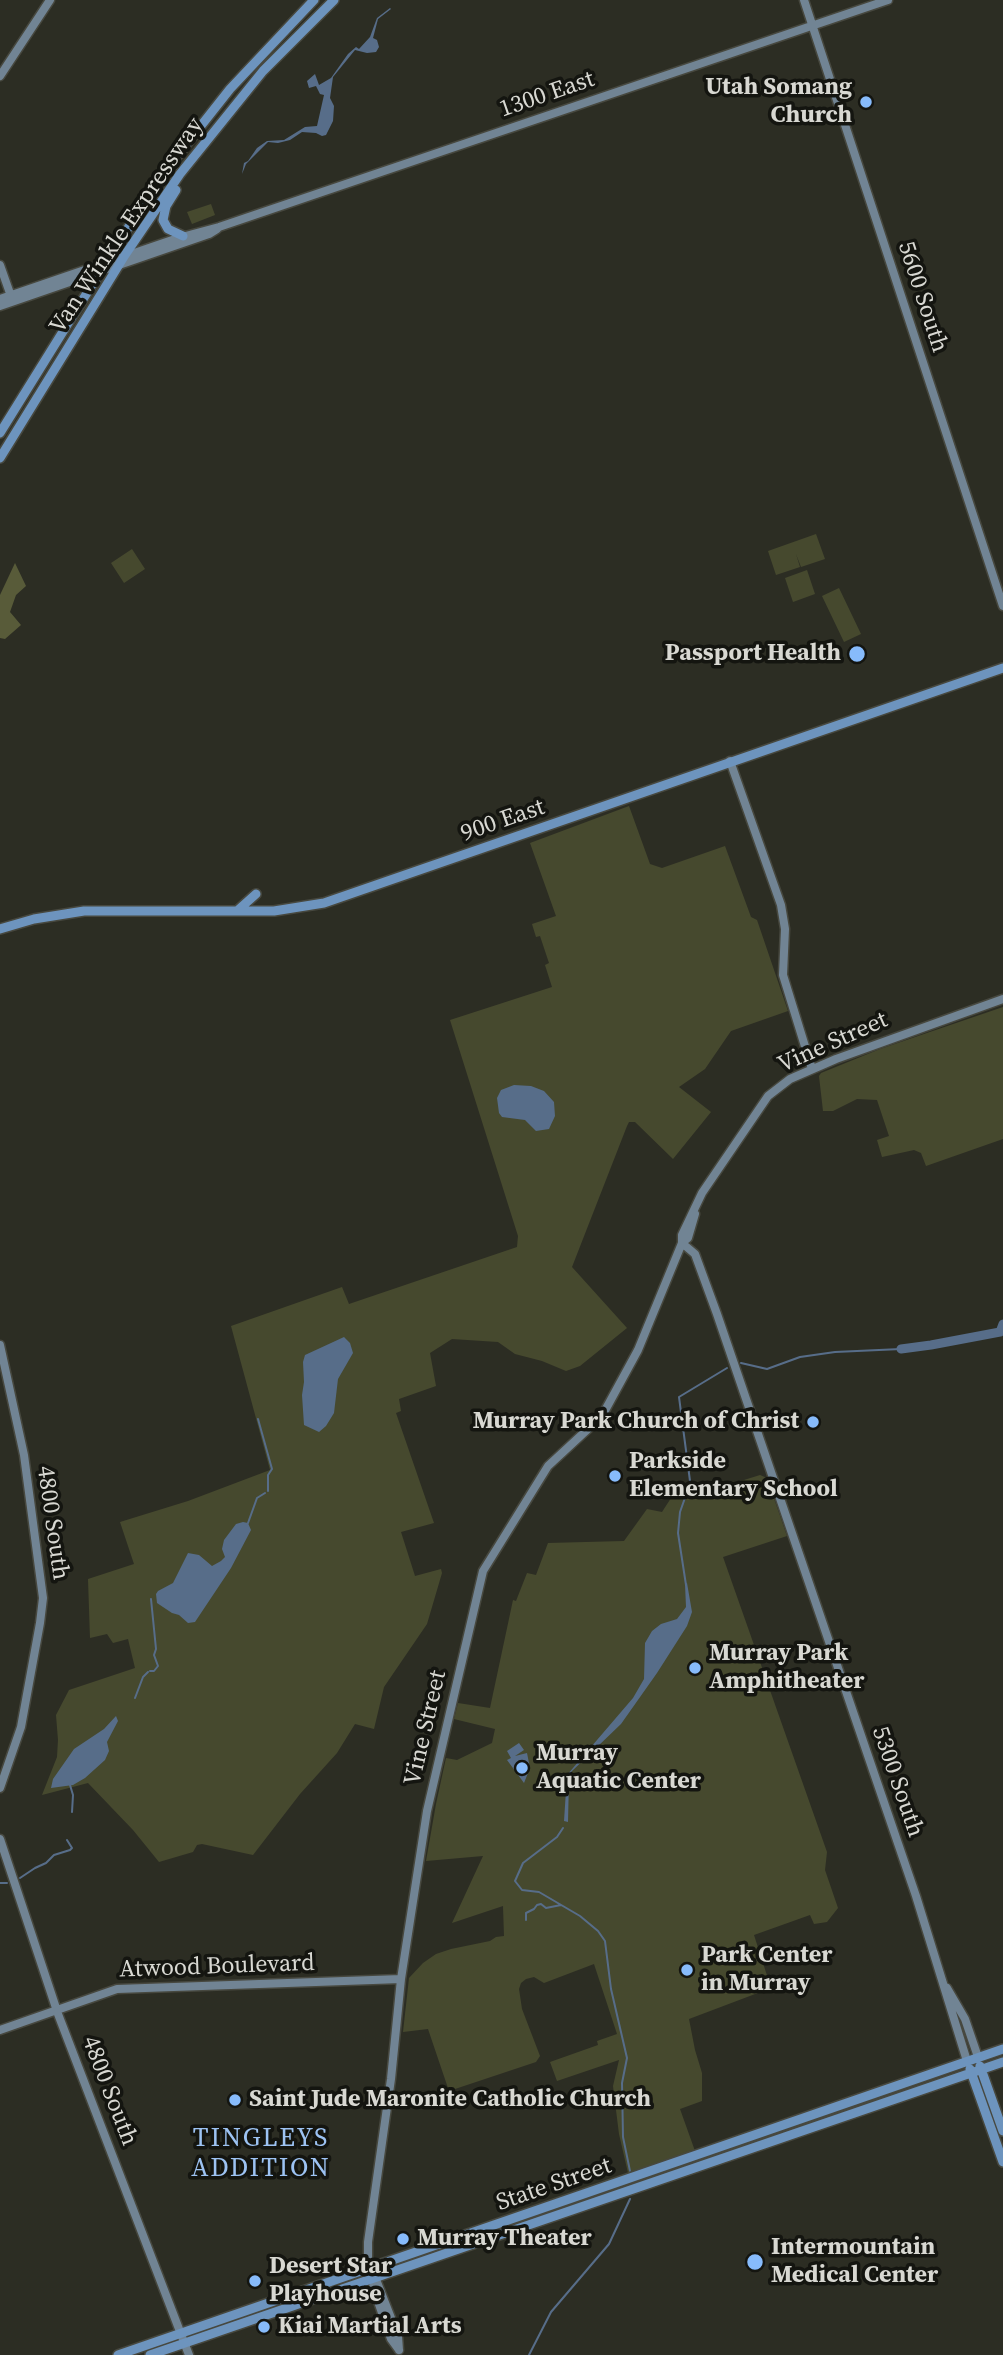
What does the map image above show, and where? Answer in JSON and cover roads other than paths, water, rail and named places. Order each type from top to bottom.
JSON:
[{"type":"main road","points":[[0,76],[50,0]]},
{"type":"main road","name":"Van Winkle Expressway","points":[[0,433],[159,180],[201,124],[251,65],[314,0]]},
{"type":"main road","name":"Van Winkle Expressway","points":[[0,458],[166,194],[207,138],[263,71],[334,0]]},
{"type":"main road","name":"5600 South","points":[[804,0],[1003,606]]},
{"type":"main road","name":"1300 East","points":[[0,306],[106,262],[219,227],[888,0]]},
{"type":"main road","points":[[183,236],[168,229],[162,214],[203,150],[207,138]]},
{"type":"main road","name":"1300 East","points":[[0,299],[12,299],[67,283],[209,234],[219,227]]},
{"type":"main road","points":[[0,265],[12,299]]},
{"type":"main road","points":[[67,283],[81,286],[85,296]]},
{"type":"main road","name":"900 East","points":[[0,929],[42,917],[84,911],[285,911],[324,903],[1003,668]]},
{"type":"main road","points":[[730,761],[781,905],[785,929],[783,975],[812,1069]]},
{"type":"main road","points":[[237,911],[257,894]]},
{"type":"main road","name":"Vine Street","points":[[400,2353],[394,2326],[373,2273],[368,2242],[391,2079],[401,1979],[427,1811],[482,1574],[548,1466],[602,1416],[638,1350],[682,1243],[682,1235],[708,1182],[768,1096],[786,1082],[812,1069],[894,1036],[1003,999]]},
{"type":"main road","name":"5300 South","points":[[682,1243],[695,1254],[705,1280],[944,1982],[947,2003],[1003,2162]]},
{"type":"main road","name":"4800 South","points":[[0,1345],[24,1455],[43,1598],[21,1727],[0,1788]]},
{"type":"main road","name":"4800 South","points":[[0,1839],[56,2009],[190,2355]]},
{"type":"main road","name":"Atwood Boulevard","points":[[0,2030],[117,1989],[401,1979]]},
{"type":"main road","name":"5300 South","points":[[944,1982],[965,2019],[1003,2132]]},
{"type":"main road","name":"State Street","points":[[150,2355],[1003,2049]]},
{"type":"main road","name":"State Street","points":[[118,2355],[373,2273],[1003,2062]]},
{"type":"water","points":[[390,8],[378,19],[373,38],[377,40],[379,47],[376,52],[355,50],[333,77],[330,98],[334,106],[333,121],[326,135],[302,132],[290,140],[268,142],[246,164],[242,174],[244,163],[267,141],[284,140],[305,127],[317,126],[324,95],[320,94],[316,86],[309,88],[307,81],[315,74],[319,85],[331,78],[348,54],[356,47],[359,49],[370,37],[377,18]]},
{"type":"water","points":[[514,1085],[531,1086],[544,1091],[554,1102],[555,1116],[549,1129],[536,1131],[525,1120],[502,1117],[497,1098],[501,1090]]},
{"type":"water","points":[[344,1337],[350,1343],[353,1353],[338,1379],[334,1413],[319,1432],[304,1425],[303,1362],[305,1355]]},
{"type":"water","points":[[248,1523],[251,1530],[231,1568],[195,1622],[188,1623],[157,1603],[156,1594],[173,1583],[188,1553],[199,1555],[212,1566],[221,1561],[225,1557],[222,1549],[224,1540],[236,1524]]},
{"type":"water","points":[[687,1583],[692,1612],[687,1626],[621,1724],[571,1772],[568,1822],[564,1821],[567,1775],[633,1698],[644,1679],[645,1643],[652,1631],[661,1624],[677,1619],[686,1607]]},
{"type":"water","points":[[116,1716],[118,1721],[107,1742],[109,1751],[105,1760],[73,1785],[51,1788],[53,1779],[74,1749],[104,1729]]},
{"type":"water","points":[[519,1743],[524,1750],[515,1756],[527,1753],[530,1768],[524,1783],[507,1760],[511,1758],[507,1751]]},
{"type":"waterway","points":[[901,1349],[1000,1332],[1003,1324]]},
{"type":"waterway","points":[[741,1363],[767,1369],[800,1357],[835,1352],[901,1349]]},
{"type":"waterway","points":[[690,1481],[679,1397],[727,1368]]},
{"type":"waterway","points":[[258,1419],[272,1469],[268,1475],[268,1491]]},
{"type":"waterway","points":[[248,1523],[257,1498],[265,1493]]},
{"type":"waterway","points":[[686,1495],[680,1512],[678,1533],[686,1585]]},
{"type":"waterway","points":[[150,1671],[154,1671],[158,1666],[154,1655],[156,1649],[151,1599]]},
{"type":"waterway","points":[[135,1698],[143,1677],[148,1672]]},
{"type":"waterway","points":[[70,1785],[73,1795],[72,1812]]},
{"type":"waterway","points":[[563,1828],[557,1837],[523,1863],[515,1881],[522,1890],[539,1892],[580,1916],[598,1931],[605,1941],[611,1989],[627,2058],[622,2083],[623,2137],[630,2171]]},
{"type":"waterway","points":[[20,1878],[46,1863],[54,1855],[70,1850],[72,1848],[67,1840]]},
{"type":"waterway","points":[[0,1883],[7,1883]]},
{"type":"waterway","points":[[526,1920],[526,1913],[537,1905],[541,1904],[546,1908],[561,1905]]},
{"type":"waterway","points":[[529,2355],[551,2312],[609,2244],[630,2199]]},
{"type":"place","name":"Utah Somang Church","points":[[866,102]]},
{"type":"place","name":"Passport Health","points":[[857,654]]},
{"type":"place","name":"Murray Park Church of Christ","points":[[813,1422]]},
{"type":"place","name":"Parkside Elementary School","points":[[615,1476]]},
{"type":"place","name":"Murray Park Amphitheater","points":[[695,1668]]},
{"type":"place","name":"Murray Aquatic Center","points":[[522,1768]]},
{"type":"place","name":"Park Center in Murray","points":[[687,1970]]},
{"type":"place","name":"Saint Jude Maronite Catholic Church","points":[[235,2100]]},
{"type":"place","name":"Murray Theater","points":[[403,2239]]},
{"type":"place","name":"Intermountain Medical Center","points":[[755,2262]]},
{"type":"place","name":"Desert Star Playhouse","points":[[255,2281]]},
{"type":"place","name":"Kiai Martial Arts","points":[[264,2327]]},
{"type":"district","name":"TINGLEYS ADDITION","points":[[261,2154]]}]
